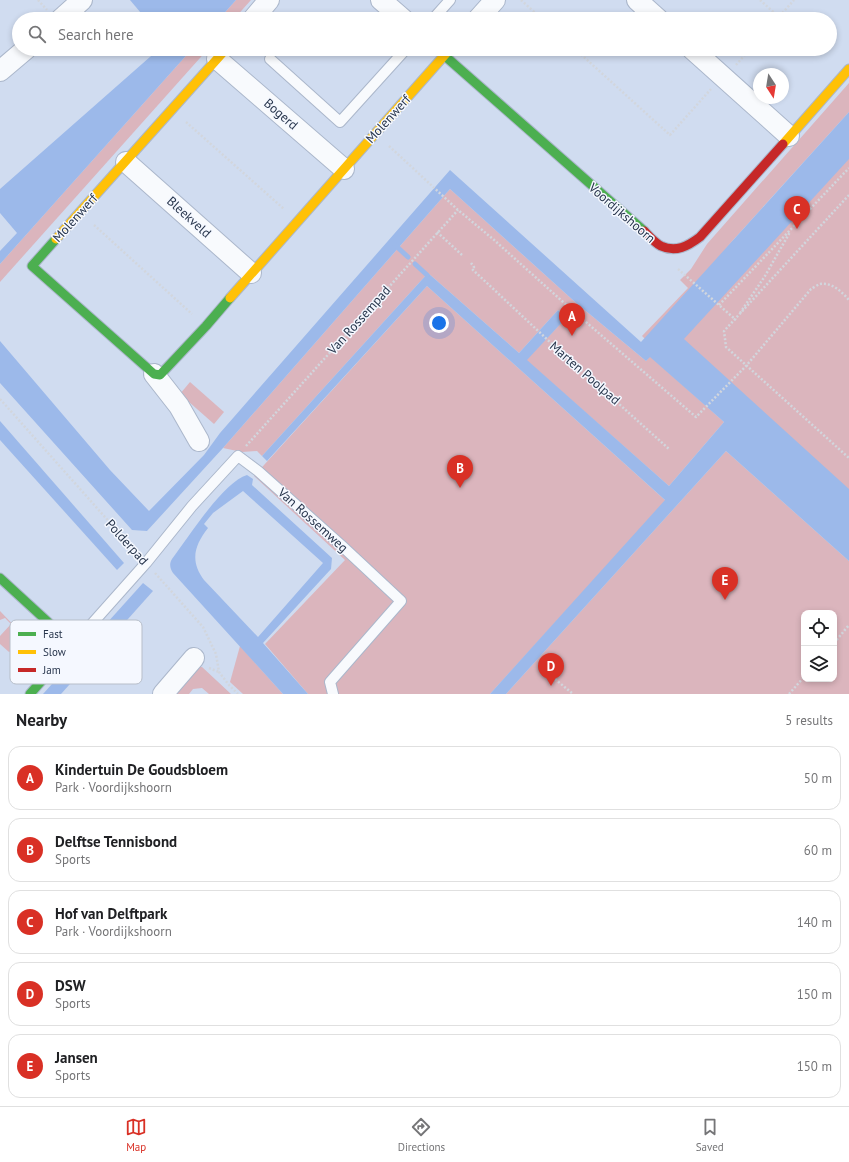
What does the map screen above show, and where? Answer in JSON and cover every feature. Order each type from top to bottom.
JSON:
[{"type":"street","points":[[69,12],[82,0]]},
{"type":"street","points":[[258,12],[269,0]]},
{"type":"street","points":[[381,0],[395,12]]},
{"type":"street","points":[[484,12],[495,0]]},
{"type":"street","points":[[637,0],[650,12]]},
{"type":"street","points":[[0,71],[18,56]]},
{"type":"street","name":"Molenwerf","points":[[199,442],[179,406],[154,374],[32,266],[220,56]]},
{"type":"street","name":"Bogerd","points":[[224,56],[344,169]]},
{"type":"street","name":"Molenwerf","points":[[154,374],[160,376],[206,326],[251,273],[443,56]]},
{"type":"street","name":"Voordijkshoorn","points":[[451,56],[661,246],[678,250],[690,245],[700,237],[849,69]]},
{"type":"street","points":[[700,56],[789,136]]},
{"type":"street","name":"Bleekveld","points":[[126,162],[251,273]]},
{"type":"street","points":[[0,578],[46,620]]},
{"type":"street","points":[[163,694],[194,658]]},
{"type":"street","points":[[30,694],[39,684]]},
{"type":"lane","points":[[439,12],[450,0]]},
{"type":"lane","points":[[270,60],[340,122],[400,56]]},
{"type":"lane","points":[[95,620],[146,563],[192,506],[238,456]]},
{"type":"lane","name":"Van Rossemweg","points":[[238,456],[258,471],[401,601],[330,682],[333,694]]},
{"type":"path","points":[[521,0],[534,12]]},
{"type":"path","points":[[760,0],[772,12]]},
{"type":"path","points":[[783,12],[794,0]]},
{"type":"path","points":[[583,56],[670,135],[722,77]]},
{"type":"path","points":[[172,110],[298,221]]},
{"type":"path","points":[[375,134],[458,210],[696,417],[746,366],[811,289],[820,284],[830,285],[842,292],[849,300]]},
{"type":"path","points":[[719,305],[849,168]]},
{"type":"path","points":[[849,195],[736,320],[724,331],[726,347],[849,458]]},
{"type":"path","name":"Van Rossempad","points":[[238,456],[458,210]]},
{"type":"path","points":[[80,213],[206,326]]},
{"type":"path","points":[[736,320],[765,276],[792,228]]},
{"type":"path","points":[[438,232],[462,255]]},
{"type":"path","name":"Marten Poolpad","points":[[471,263],[474,266],[472,269],[536,329],[669,448]]},
{"type":"path","points":[[690,279],[736,320]]},
{"type":"path","name":"Polderpad","points":[[0,399],[203,627],[216,654],[219,672],[229,686],[238,694]]},
{"type":"path","points":[[837,640],[849,626]]},
{"type":"path","points":[[556,679],[573,694]]},
{"type":"path","points":[[789,694],[801,680]]},
{"type":"shaded area","points":[[236,0],[251,0],[240,12],[225,12]]},
{"type":"shaded area","points":[[186,56],[202,56],[0,282],[0,264]]},
{"type":"shaded area","points":[[849,83],[849,112],[725,249],[849,122],[849,529],[777,465],[642,336],[688,288],[680,280],[691,269],[707,244]]},
{"type":"shaded area","points":[[450,189],[574,301],[646,361],[650,356],[724,422],[669,486],[526,360],[566,318],[558,310],[519,353],[428,273],[262,456],[257,451],[242,452],[223,448]]},
{"type":"shaded area","points":[[427,286],[666,501],[490,694],[308,694],[265,644],[345,560],[254,476]]},
{"type":"shaded area","points":[[190,382],[224,412],[214,424],[180,394]]},
{"type":"shaded area","points":[[726,451],[849,561],[849,694],[506,694]]},
{"type":"shaded area","points":[[0,611],[10,623],[5,618],[0,620]]},
{"type":"shaded area","points":[[10,625],[9,652],[0,644],[0,636]]},
{"type":"shaded area","points":[[240,646],[283,694],[243,694],[230,682]]},
{"type":"shaded area","points":[[198,666],[202,667],[231,694],[209,694],[202,688],[193,689],[189,694],[171,694]]},
{"type":"water","points":[[130,0],[236,0],[225,12],[140,12]]},
{"type":"water","points":[[151,56],[186,56],[0,264],[0,251],[17,233],[0,213],[0,189]]},
{"type":"water","points":[[849,112],[849,159],[684,339],[849,489],[849,561],[726,451],[506,694],[490,694],[665,500],[427,286],[267,461],[262,456],[428,273],[519,353],[558,310],[566,318],[527,360],[669,486],[724,422],[650,357],[646,361],[574,301],[450,189],[223,448],[147,531],[132,530],[0,383],[0,341],[110,470],[149,511],[204,455],[220,433],[450,170],[641,342]]},
{"type":"water","points":[[0,421],[124,563],[117,570],[0,440]]},
{"type":"water","points":[[247,475],[253,479],[252,485],[332,558],[331,569],[263,643],[308,694],[283,694],[173,573],[171,568],[170,563],[172,559],[206,512],[227,488]],"holes":[[[243,491],[323,563],[258,637],[204,580],[195,560],[197,547],[208,528],[204,524],[213,513]]]},
{"type":"water","points":[[143,583],[153,591],[127,620],[110,620]]},
{"type":"water","points":[[52,684],[70,684],[61,694],[43,694]]},
{"type":"waterway","points":[[395,245],[408,257]]},
{"type":"waterway","points":[[415,264],[427,275]]},
{"type":"traffic: fast","points":[[445,56],[644,231]]},
{"type":"traffic: fast","points":[[56,239],[32,266],[154,374],[160,375],[230,298]]},
{"type":"traffic: fast","points":[[0,578],[46,620]]},
{"type":"traffic: fast","points":[[30,694],[39,684]]},
{"type":"traffic: slow","points":[[56,239],[220,56]]},
{"type":"traffic: slow","points":[[230,298],[444,56]]},
{"type":"traffic: slow","points":[[783,144],[849,69]]},
{"type":"traffic: jam","points":[[644,231],[657,243],[666,248],[677,249],[691,243],[700,237],[783,144]]},
{"type":"place","name":"Hof van Delftpark","points":[[797,229]]},
{"type":"place","name":"Kindertuin De Goudsbloem","points":[[572,336]]},
{"type":"place","name":"Delftse Tennisbond","points":[[460,488]]},
{"type":"place","name":"Jansen","points":[[725,600]]},
{"type":"place","name":"DSW","points":[[551,686]]}]
